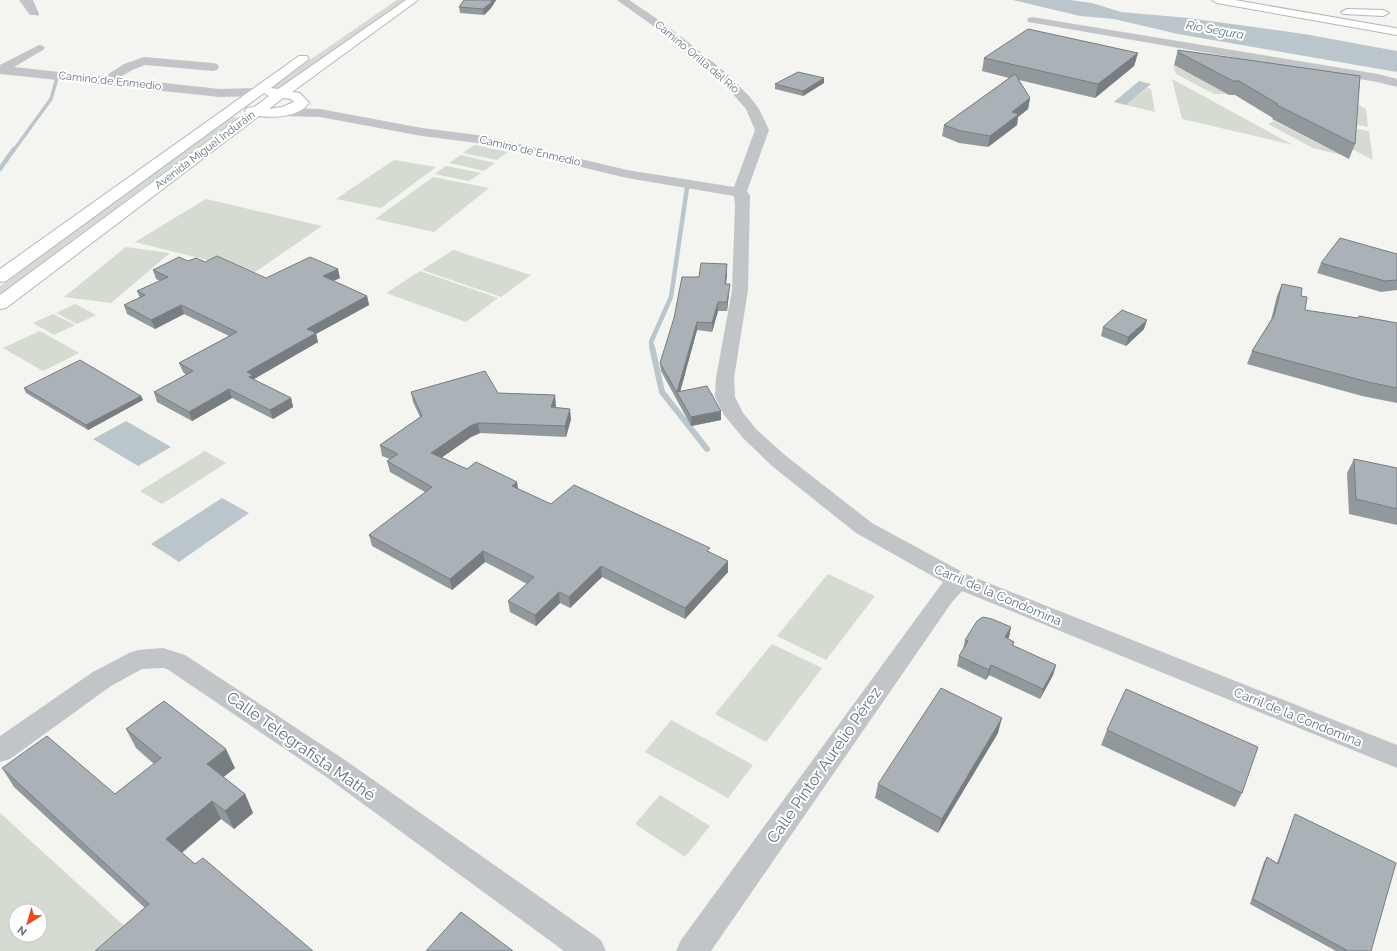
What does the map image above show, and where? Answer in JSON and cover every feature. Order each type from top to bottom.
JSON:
[{"type":"main road","name":"Avenida Miguel Induráin","points":[[0,304],[256,112],[413,0]]},
{"type":"main road","points":[[1217,0],[1396,33]]},
{"type":"main road","points":[[1254,0],[1327,11],[1389,12],[1378,17],[1378,21],[1386,28],[1396,33]]},
{"type":"main road","name":"Avenida Miguel Induráin","points":[[0,277],[236,106],[315,51]]},
{"type":"main road","points":[[236,106],[256,112],[284,112],[296,108],[302,103],[295,96],[282,93],[256,92]]},
{"type":"street","points":[[24,0],[34,13]]},
{"type":"street","name":"Camino Orilla del Río","points":[[622,0],[675,36],[737,89],[748,103],[762,130],[740,192]]},
{"type":"street","points":[[1032,20],[1378,78],[1397,83]]},
{"type":"street","points":[[0,69],[39,48]]},
{"type":"street","points":[[106,81],[128,67],[144,61],[214,67]]},
{"type":"street","name":"Camino de Enmedio","points":[[0,69],[220,93],[256,92]]},
{"type":"street","points":[[220,93],[236,106]]},
{"type":"street","points":[[302,103],[320,113]]},
{"type":"street","points":[[284,112],[320,113]]},
{"type":"street","name":"Camino de Enmedio","points":[[320,113],[422,132],[485,140],[627,174],[740,192]]},
{"type":"street","name":"Carril de la Condomina","points":[[740,192],[743,196],[740,290],[725,378],[725,397],[734,415],[750,434],[779,460],[864,528],[958,580],[1397,757]]},
{"type":"street","name":"Calle Pintor Aurelio Pérez","points":[[692,951],[944,596],[958,580]]},
{"type":"street","name":"Calle Telegrafista Mathé","points":[[0,752],[102,679],[138,660],[163,658],[176,662],[335,768],[590,951]]},
{"type":"shaded area","points":[[397,0],[406,0],[278,90],[269,88]]},
{"type":"shaded area","points":[[1173,65],[1227,94],[1214,94],[1176,74]]},
{"type":"shaded area","points":[[1172,79],[1293,145],[1182,119]]},
{"type":"shaded area","points":[[1147,88],[1151,89],[1155,112],[1126,105]]},
{"type":"shaded area","points":[[1354,102],[1366,109],[1368,127],[1352,124]]},
{"type":"shaded area","points":[[234,117],[237,118],[0,294],[0,286],[221,124]]},
{"type":"shaded area","points":[[1274,121],[1341,155],[1313,148],[1268,124]]},
{"type":"shaded area","points":[[1352,128],[1369,131],[1373,160],[1350,148]]},
{"type":"shaded area","points":[[474,145],[508,152],[497,160],[463,153]]},
{"type":"shaded area","points":[[461,155],[495,163],[484,171],[449,163]]},
{"type":"shaded area","points":[[394,160],[436,167],[381,208],[336,199]]},
{"type":"shaded area","points":[[446,166],[481,173],[469,181],[434,174]]},
{"type":"shaded area","points":[[433,177],[489,188],[434,232],[375,219]]},
{"type":"shaded area","points":[[206,199],[322,226],[255,272],[135,242]]},
{"type":"shaded area","points":[[126,247],[170,253],[111,303],[64,297]]},
{"type":"shaded area","points":[[453,250],[531,275],[501,297],[422,270]]},
{"type":"shaded area","points":[[420,271],[498,298],[466,322],[386,293]]},
{"type":"shaded area","points":[[75,304],[96,315],[77,324],[56,313]]},
{"type":"shaded area","points":[[53,314],[75,325],[54,335],[33,323]]},
{"type":"shaded area","points":[[40,331],[79,353],[43,371],[3,348]]},
{"type":"shaded area","points":[[205,451],[226,463],[162,504],[140,491]]},
{"type":"shaded area","points":[[828,574],[875,596],[826,660],[777,636]]},
{"type":"shaded area","points":[[772,644],[822,668],[766,742],[715,714]]},
{"type":"shaded area","points":[[671,720],[753,765],[728,798],[645,752]]},
{"type":"shaded area","points":[[660,795],[710,826],[685,857],[635,824]]},
{"type":"shaded area","points":[[0,813],[133,934],[114,951],[0,951]]},
{"type":"water","name":"Río Segura","points":[[1013,0],[1070,0],[1092,3],[1121,12],[1188,18],[1304,34],[1397,51],[1397,72],[1178,34],[1114,19],[1080,16]]},
{"type":"water","points":[[1139,81],[1151,84],[1126,105],[1114,102]]},
{"type":"water","points":[[126,421],[171,447],[138,466],[93,439]]},
{"type":"water","points":[[222,498],[249,513],[179,562],[151,544]]},
{"type":"building","points":[[464,0],[492,0],[491,3],[483,9],[459,7]]},
{"type":"building","points":[[1028,29],[1138,53],[1098,84],[984,58]]},
{"type":"building","points":[[1178,50],[1360,76],[1355,144],[1277,105],[1278,104],[1239,81],[1233,81],[1178,52]]},
{"type":"building","points":[[798,72],[824,78],[803,91],[775,84]]},
{"type":"building","points":[[1015,74],[1030,98],[1012,112],[1019,114],[990,136],[961,131],[944,125]]},
{"type":"building","points":[[1340,238],[1397,254],[1397,280],[1385,281],[1321,263]]},
{"type":"building","points":[[217,256],[266,278],[310,257],[338,269],[323,276],[367,296],[307,329],[316,333],[247,372],[253,375],[249,377],[291,398],[270,410],[229,389],[189,412],[154,392],[193,371],[179,363],[237,332],[181,305],[151,320],[124,305],[145,295],[137,291],[168,277],[153,270],[179,257],[188,261],[196,258],[205,262]]},
{"type":"building","points":[[701,263],[727,264],[725,284],[730,284],[727,302],[718,302],[712,323],[697,322],[677,392],[707,386],[721,411],[691,417],[660,363],[674,318],[682,277],[699,277]]},
{"type":"building","points":[[1282,284],[1302,288],[1301,296],[1307,297],[1305,310],[1358,318],[1359,316],[1397,323],[1397,388],[1368,382],[1252,351],[1274,316]]},
{"type":"building","points":[[1122,310],[1147,320],[1128,337],[1103,327]]},
{"type":"building","points":[[80,360],[141,396],[86,425],[24,388]]},
{"type":"building","points":[[485,371],[498,393],[555,395],[551,407],[570,409],[565,426],[478,423],[470,426],[431,453],[467,469],[476,462],[517,482],[512,486],[551,504],[574,485],[710,548],[707,551],[728,561],[685,608],[601,566],[569,597],[559,592],[535,615],[508,601],[534,577],[483,551],[450,579],[369,535],[432,487],[387,461],[398,454],[380,445],[422,416],[411,392]]},
{"type":"building","points":[[1354,459],[1397,468],[1397,509],[1356,499]]},
{"type":"building","points":[[983,617],[1011,627],[1005,637],[1014,642],[1012,645],[1056,665],[1043,689],[991,665],[989,670],[959,656],[968,641],[965,640],[977,621]]},
{"type":"building","points":[[941,688],[1002,718],[942,819],[878,784]]},
{"type":"building","points":[[1126,689],[1258,747],[1242,793],[1107,730]]},
{"type":"building","points":[[164,701],[226,749],[207,764],[245,794],[225,811],[212,801],[166,839],[195,864],[203,858],[313,951],[95,951],[149,904],[2,768],[47,736],[115,794],[161,758],[126,729]]},
{"type":"building","points":[[1295,814],[1396,863],[1371,951],[1348,951],[1253,899],[1267,857],[1278,864]]},
{"type":"building","points":[[461,912],[513,951],[426,951]]},
{"type":"waterway","points":[[31,0],[37,14]]},
{"type":"waterway","points":[[14,150],[51,99],[57,78]]},
{"type":"waterway","points":[[0,169],[14,149]]},
{"type":"waterway","points":[[652,348],[651,342],[671,297],[687,188]]},
{"type":"waterway","points":[[652,347],[662,392],[707,449]]}]
